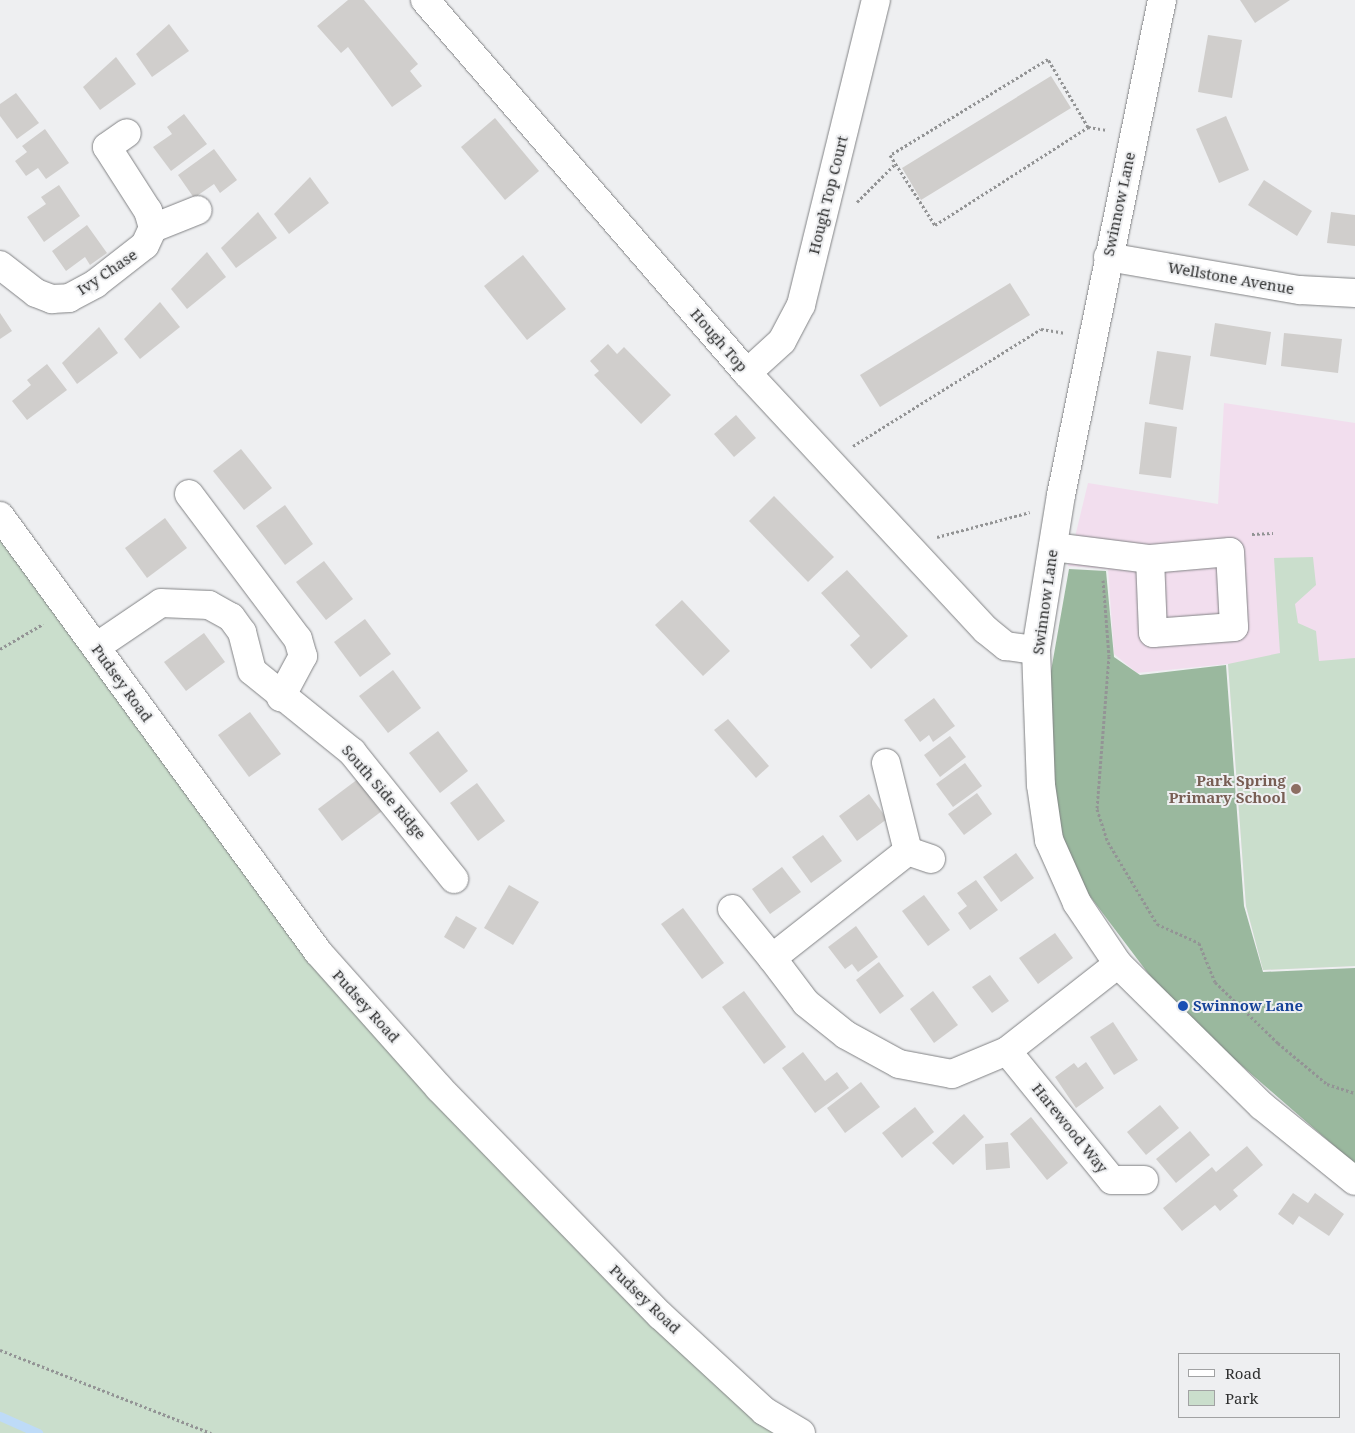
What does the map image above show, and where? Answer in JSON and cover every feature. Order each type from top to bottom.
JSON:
[{"type":"street","name":"Hough Top","points":[[425,0],[747,372],[986,630],[1006,646],[1036,650]]},
{"type":"street","name":"Hough Top Court","points":[[747,372],[782,341],[801,305],[876,0]]},
{"type":"street","name":"Swinnow Lane","points":[[1162,0],[1108,257],[1061,495],[1036,650],[1041,785],[1049,840],[1077,903],[1118,964],[1262,1106],[1355,1181]]},
{"type":"street","points":[[127,133],[107,147],[148,211],[153,228],[198,210]]},
{"type":"street","name":"Ivy Chase","points":[[0,265],[36,294],[52,299],[69,298],[129,260],[146,245],[153,228]]},
{"type":"street","name":"Wellstone Avenue","points":[[1108,257],[1300,290],[1355,293]]},
{"type":"street","points":[[189,494],[298,639],[303,656],[281,697]]},
{"type":"street","name":"Pudsey Road","points":[[0,516],[318,952],[439,1088],[660,1316],[764,1411],[801,1433]]},
{"type":"street","points":[[1053,546],[1101,555],[1150,559]]},
{"type":"street","name":"South Side Ridge","points":[[96,647],[161,603],[209,605],[231,617],[242,632],[252,671],[281,697],[327,729],[352,752],[454,879]]},
{"type":"street","points":[[772,958],[920,855],[886,763]]},
{"type":"street","points":[[732,909],[806,1002],[846,1035],[899,1064],[952,1074],[1008,1051],[1118,964]]},
{"type":"street","name":"Harewood Way","points":[[1008,1051],[1112,1180],[1144,1180]]},
{"type":"path","points":[[1048,59],[1088,127],[935,225],[895,164],[890,155],[1048,59]]},
{"type":"path","points":[[823,218],[842,217],[895,164]]},
{"type":"path","points":[[829,461],[1041,329],[1092,337]]},
{"type":"path","points":[[907,545],[1036,510],[1041,492],[1061,495]]},
{"type":"path","points":[[1101,555],[1110,656],[1096,809],[1108,842],[1156,924],[1199,943],[1215,982],[1278,1043],[1327,1084],[1355,1093]]},
{"type":"path","points":[[0,648],[67,607]]},
{"type":"path","points":[[0,1350],[211,1433]]},
{"type":"shaded area","name":"Park Spring Primary School","points":[[1224,403],[1355,423],[1355,966],[1263,970],[1246,906],[1228,664],[1137,673],[1114,654],[1108,569],[1068,566],[1088,483],[1218,504]]},
{"type":"green space","points":[[0,516],[439,1088],[801,1433],[0,1433]]},
{"type":"green space","points":[[1313,557],[1316,585],[1295,604],[1298,623],[1316,631],[1319,661],[1355,658],[1355,966],[1263,970],[1246,906],[1228,664],[1280,653],[1274,558]]},
{"type":"green space","points":[[1069,569],[1106,571],[1114,657],[1140,675],[1226,665],[1244,906],[1263,972],[1355,968],[1355,1164],[1172,1005],[1089,895],[1065,846],[1052,782],[1045,705]]},
{"type":"building","points":[[348,0],[364,0],[418,64],[410,71],[422,86],[392,107],[348,47],[341,53],[317,26]]},
{"type":"building","points":[[1240,0],[1290,0],[1255,23]]},
{"type":"building","points":[[169,24],[189,51],[152,77],[136,54]]},
{"type":"building","points":[[1208,35],[1242,40],[1232,98],[1198,92]]},
{"type":"building","points":[[116,57],[136,84],[100,110],[83,87]]},
{"type":"building","points":[[1051,76],[1071,108],[921,200],[902,168]]},
{"type":"building","points":[[16,93],[39,123],[17,139],[0,116],[0,104]]},
{"type":"building","points":[[184,114],[207,144],[171,171],[153,147],[172,134],[167,127]]},
{"type":"building","points":[[1226,116],[1249,170],[1219,183],[1196,129]]},
{"type":"building","points":[[495,118],[539,171],[505,200],[461,147]]},
{"type":"building","points":[[45,129],[69,163],[46,179],[38,168],[26,176],[15,161],[27,152],[22,146]]},
{"type":"building","points":[[214,149],[237,180],[220,193],[214,184],[194,198],[178,175]]},
{"type":"building","points":[[310,177],[329,203],[289,234],[274,214]]},
{"type":"building","points":[[1264,180],[1312,211],[1297,236],[1248,205]]},
{"type":"building","points":[[59,185],[80,216],[44,242],[27,217],[46,204],[41,197]]},
{"type":"building","points":[[258,212],[277,238],[236,268],[221,248]]},
{"type":"building","points":[[1331,212],[1355,215],[1355,246],[1327,243]]},
{"type":"building","points":[[87,225],[107,253],[90,265],[85,257],[66,271],[52,251]]},
{"type":"building","points":[[207,252],[226,277],[187,309],[171,289]]},
{"type":"building","points":[[523,255],[566,309],[527,340],[484,286]]},
{"type":"building","points":[[1010,283],[1030,315],[880,407],[860,375]]},
{"type":"building","points":[[160,302],[180,327],[140,359],[124,339]]},
{"type":"building","points":[[0,313],[12,331],[0,339]]},
{"type":"building","points":[[1215,323],[1271,332],[1266,365],[1210,356]]},
{"type":"building","points":[[99,327],[118,353],[77,384],[62,363]]},
{"type":"building","points":[[1284,333],[1342,339],[1338,373],[1281,366]]},
{"type":"building","points":[[608,344],[617,354],[624,347],[671,395],[641,424],[594,375],[599,371],[590,361]]},
{"type":"building","points":[[1157,351],[1191,356],[1183,410],[1149,404]]},
{"type":"building","points":[[47,364],[67,390],[27,420],[12,401],[31,385],[27,380]]},
{"type":"building","points":[[736,415],[756,438],[734,457],[714,434]]},
{"type":"building","points":[[1145,422],[1177,427],[1171,478],[1139,474]]},
{"type":"building","points":[[241,449],[272,488],[244,510],[213,471]]},
{"type":"building","points":[[774,496],[834,557],[808,582],[749,521]]},
{"type":"building","points":[[285,505],[313,544],[285,565],[256,526]]},
{"type":"building","points":[[165,518],[187,548],[147,578],[125,548]]},
{"type":"building","points":[[324,561],[353,599],[326,620],[296,582]]},
{"type":"building","points":[[847,570],[908,636],[871,669],[850,645],[860,636],[821,593]]},
{"type":"building","points":[[682,600],[730,651],[703,676],[655,625]]},
{"type":"building","points":[[365,619],[391,654],[360,677],[334,642]]},
{"type":"building","points":[[204,633],[225,662],[186,691],[164,662]]},
{"type":"building","points":[[393,670],[421,708],[388,733],[359,696]]},
{"type":"building","points":[[934,698],[955,726],[933,742],[929,735],[920,742],[904,720]]},
{"type":"building","points":[[250,712],[281,754],[249,777],[218,735]]},
{"type":"building","points":[[728,719],[769,766],[756,778],[714,730]]},
{"type":"building","points":[[438,731],[468,771],[440,793],[409,753]]},
{"type":"building","points":[[950,736],[966,757],[940,777],[924,755]]},
{"type":"building","points":[[965,763],[982,786],[953,807],[936,784]]},
{"type":"building","points":[[358,779],[382,811],[342,841],[318,809]]},
{"type":"building","points":[[477,783],[505,821],[478,841],[450,803]]},
{"type":"building","points":[[977,793],[992,814],[964,835],[948,814]]},
{"type":"building","points":[[869,794],[887,819],[857,841],[839,816]]},
{"type":"building","points":[[823,835],[842,861],[811,883],[792,857]]},
{"type":"building","points":[[1016,853],[1034,878],[1001,902],[983,877]]},
{"type":"building","points":[[782,867],[801,892],[770,914],[752,889]]},
{"type":"building","points":[[976,880],[998,910],[970,930],[958,913],[967,906],[957,893]]},
{"type":"building","points":[[509,885],[539,902],[513,945],[484,928]]},
{"type":"building","points":[[924,895],[950,930],[928,946],[902,911]]},
{"type":"building","points":[[683,908],[724,963],[702,979],[661,924]]},
{"type":"building","points":[[456,916],[477,928],[464,949],[444,937]]},
{"type":"building","points":[[856,926],[878,957],[858,972],[852,964],[845,969],[828,947]]},
{"type":"building","points":[[1055,933],[1073,958],[1038,984],[1019,958]]},
{"type":"building","points":[[879,962],[904,996],[880,1014],[856,980]]},
{"type":"building","points":[[990,975],[1009,1001],[992,1013],[972,987]]},
{"type":"building","points":[[744,991],[786,1047],[764,1064],[722,1007]]},
{"type":"building","points":[[933,991],[958,1025],[934,1043],[910,1009]]},
{"type":"building","points":[[1113,1022],[1138,1060],[1114,1075],[1090,1037]]},
{"type":"building","points":[[803,1052],[825,1081],[837,1072],[849,1088],[815,1113],[782,1068]]},
{"type":"building","points":[[1086,1062],[1104,1088],[1076,1108],[1055,1077],[1074,1063],[1078,1068]]},
{"type":"building","points":[[861,1082],[880,1107],[845,1133],[827,1108]]},
{"type":"building","points":[[1160,1105],[1179,1128],[1146,1155],[1127,1132]]},
{"type":"building","points":[[915,1107],[934,1132],[902,1158],[882,1133]]},
{"type":"building","points":[[964,1114],[984,1137],[953,1165],[932,1143]]},
{"type":"building","points":[[1031,1117],[1068,1163],[1047,1180],[1010,1134]]},
{"type":"building","points":[[1190,1131],[1210,1155],[1176,1183],[1156,1159]]},
{"type":"building","points":[[1008,1142],[1010,1168],[986,1170],[985,1144]]},
{"type":"building","points":[[1247,1146],[1263,1165],[1233,1190],[1238,1196],[1220,1211],[1215,1205],[1182,1231],[1163,1208],[1212,1167],[1216,1172]]},
{"type":"building","points":[[1293,1193],[1308,1203],[1315,1193],[1344,1214],[1329,1236],[1299,1216],[1293,1225],[1278,1214]]},
{"type":"waterway","points":[[0,1416],[38,1433]]},
{"type":"place","name":"Park Spring Primary School","points":[[1296,789]]},
{"type":"place","name":"Swinnow Lane","points":[[1183,1006]]}]
